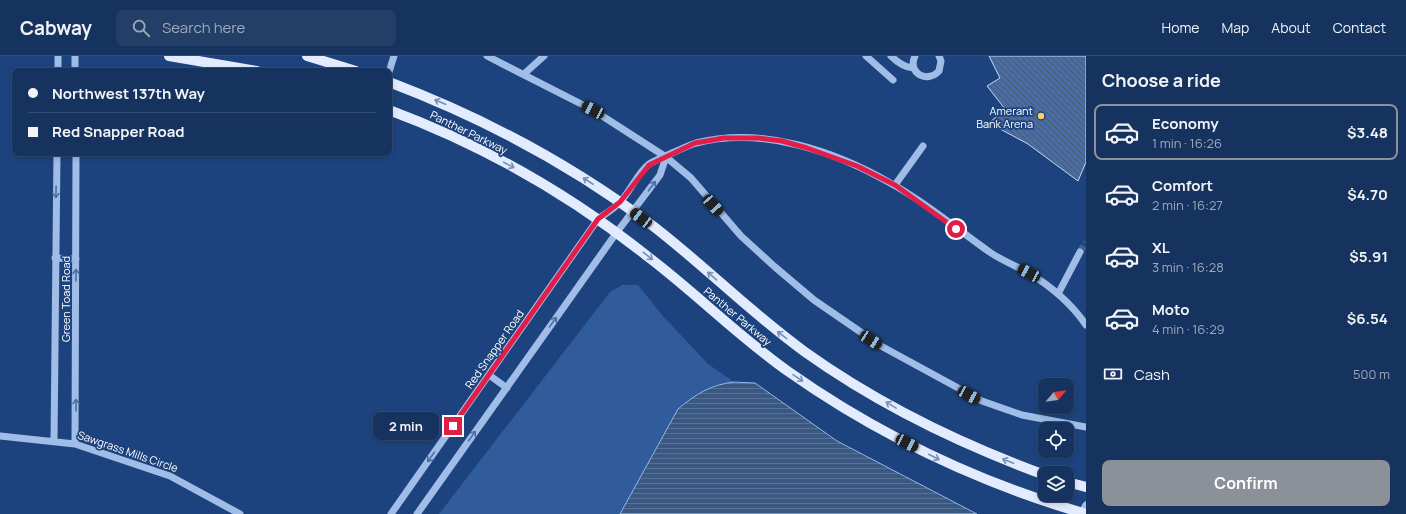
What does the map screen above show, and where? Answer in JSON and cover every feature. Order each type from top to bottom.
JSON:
[{"type":"main road","points":[[169,56],[239,68]]},
{"type":"main road","points":[[307,56],[346,68]]},
{"type":"main road","name":"Panther Parkway","points":[[392,83],[458,110],[524,142],[577,174],[620,202],[688,255],[768,324],[806,352],[852,382],[908,415],[954,438],[1038,472]]},
{"type":"main road","name":"Panther Parkway","points":[[392,111],[475,146],[545,184],[617,232],[657,263],[749,342],[809,386],[857,416],[946,463],[1000,485],[1084,511]]},
{"type":"main road","points":[[1074,484],[1086,488]]},
{"type":"street","points":[[58,56],[58,68]]},
{"type":"street","points":[[75,56],[75,68]]},
{"type":"street","points":[[390,68],[394,56]]},
{"type":"street","points":[[486,56],[593,110],[666,157],[691,178],[741,236],[775,267],[825,308],[881,346],[982,402],[1022,415],[1086,427]]},
{"type":"street","points":[[524,74],[544,56]]},
{"type":"street","points":[[866,56],[893,80]]},
{"type":"street","points":[[892,56],[897,62],[907,68],[913,68],[920,76],[931,77],[939,71],[941,66],[939,56]]},
{"type":"street","points":[[913,68],[915,56]]},
{"type":"street","name":"Red Snapper Road","points":[[391,514],[598,219],[620,202],[649,165],[695,143],[724,138],[770,140],[807,148],[836,157],[895,185],[995,255],[1029,273],[1068,301],[1086,325]]},
{"type":"street","points":[[895,185],[923,146]]},
{"type":"street","name":"Green Toad Road","points":[[54,440],[57,156]]},
{"type":"street","name":"Green Toad Road","points":[[75,444],[76,156]]},
{"type":"street","points":[[417,514],[617,232],[660,175],[666,157]]},
{"type":"street","points":[[1058,294],[1080,252]]},
{"type":"street","points":[[55,258],[76,259]]},
{"type":"street","points":[[489,375],[507,388]]},
{"type":"street","name":"Sawgrass Mills Circle","points":[[0,436],[54,440],[75,444],[170,476],[240,514]]},
{"type":"shaded area","points":[[622,285],[638,285],[662,315],[708,364],[734,382],[725,383],[710,388],[691,399],[678,409],[620,514],[439,514],[610,292]]},
{"type":"shaded area","points":[[725,383],[755,383],[837,441],[977,514],[620,514],[678,409],[691,399],[710,388]]},
{"type":"building","name":"Amerant Bank Arena","points":[[989,56],[1086,56],[1086,162],[1078,181],[1028,144],[989,123],[1005,109],[987,86],[1000,78]]},
{"type":"tunnel","points":[[1080,252],[1086,242]]},
{"type":"place","name":"Amerant Bank Arena","points":[[1041,116]]},
{"type":"route","points":[[453,426],[598,219],[620,202],[649,165],[695,143],[724,138],[758,138],[782,141],[836,157],[891,183],[908,193],[956,229]]}]
